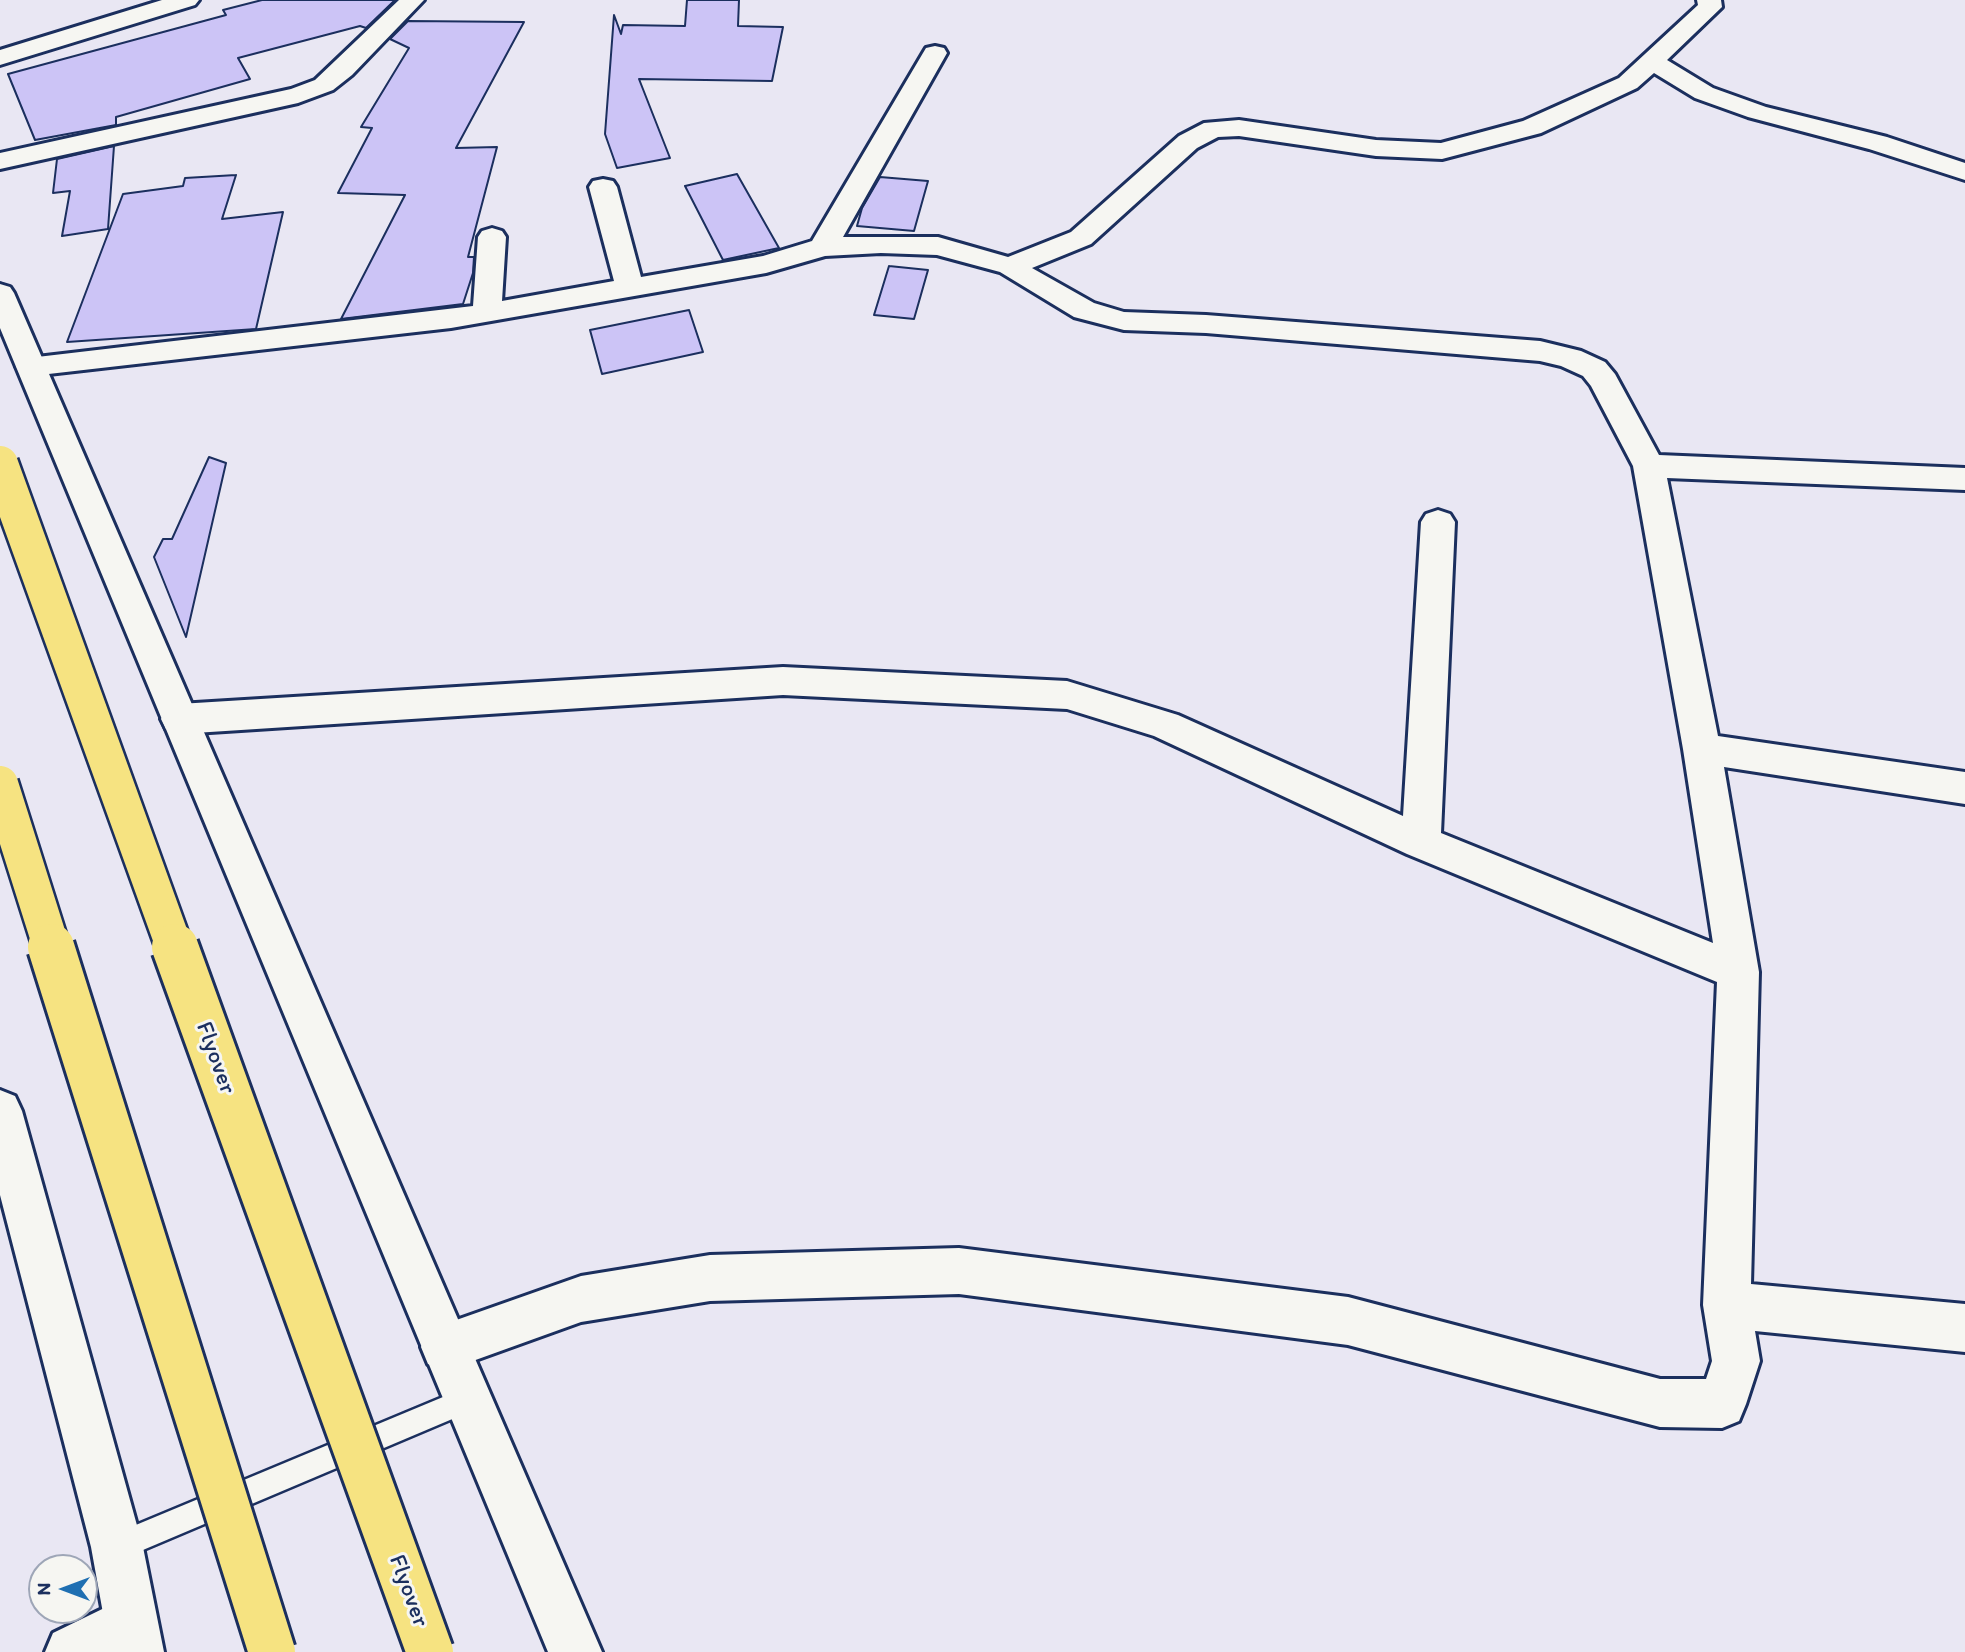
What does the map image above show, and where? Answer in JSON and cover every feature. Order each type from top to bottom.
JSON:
[{"type":"highway","name":"Flyover","points":[[0,464],[430,1652]]},
{"type":"highway","points":[[0,784],[272,1652]]},
{"type":"street","points":[[0,58],[187,0]]},
{"type":"street","points":[[0,161],[298,95],[324,85],[412,0]]},
{"type":"street","points":[[1010,266],[1082,238],[1188,142],[1213,129],[1239,128],[1376,148],[1442,151],[1532,127],[1628,83],[1710,7],[1709,0]]},
{"type":"street","points":[[823,247],[935,53]]},
{"type":"street","points":[[1652,61],[1704,93],[1757,112],[1878,143],[1965,172]]},
{"type":"street","points":[[603,187],[629,288]]},
{"type":"street","points":[[487,313],[492,237]]},
{"type":"street","points":[[31,366],[487,313],[766,264],[823,247],[881,244],[938,246],[1010,266],[1044,289],[1084,310],[1124,321],[1206,324],[1540,351],[1570,358],[1594,369],[1604,381],[1649,466],[1702,749],[1738,972],[1727,1305],[1736,1361],[1722,1404],[1660,1403],[1348,1321],[959,1271],[710,1278],[581,1299],[445,1347]]},
{"type":"street","points":[[0,293],[575,1652]]},
{"type":"street","points":[[1649,466],[1965,479]]},
{"type":"street","points":[[1421,842],[1438,522]]},
{"type":"street","points":[[179,719],[783,681],[1067,695],[1165,725],[1421,842],[1738,972]]},
{"type":"street","points":[[1702,749],[1965,788]]},
{"type":"street","points":[[0,1111],[117,1548],[133,1637],[72,1652]]},
{"type":"street","points":[[1727,1305],[1965,1328]]},
{"type":"lane","points":[[117,1548],[467,1400]]},
{"type":"building","points":[[262,0],[395,0],[366,28],[360,26],[238,58],[250,79],[116,117],[116,125],[35,140],[8,74],[226,15],[223,10]]},
{"type":"building","points":[[687,0],[739,0],[738,26],[783,27],[772,81],[639,79],[670,158],[617,168],[605,134],[614,15],[621,34],[623,25],[685,26]]},
{"type":"building","points":[[408,21],[524,22],[456,148],[497,147],[468,257],[474,257],[473,273],[463,304],[341,319],[405,195],[338,193],[372,128],[361,127],[409,48],[390,39]]},
{"type":"building","points":[[114,146],[108,229],[62,236],[70,191],[53,193],[57,159]]},
{"type":"building","points":[[737,174],[779,248],[723,260],[685,186]]},
{"type":"building","points":[[236,175],[222,219],[283,212],[256,329],[67,342],[123,194],[183,186],[185,178]]},
{"type":"building","points":[[880,177],[928,181],[914,231],[857,226],[862,208]]},
{"type":"building","points":[[889,266],[928,270],[914,319],[874,315]]},
{"type":"building","points":[[689,310],[703,352],[602,374],[590,330]]},
{"type":"building","points":[[209,457],[226,463],[186,637],[154,557],[163,539],[172,539]]}]
